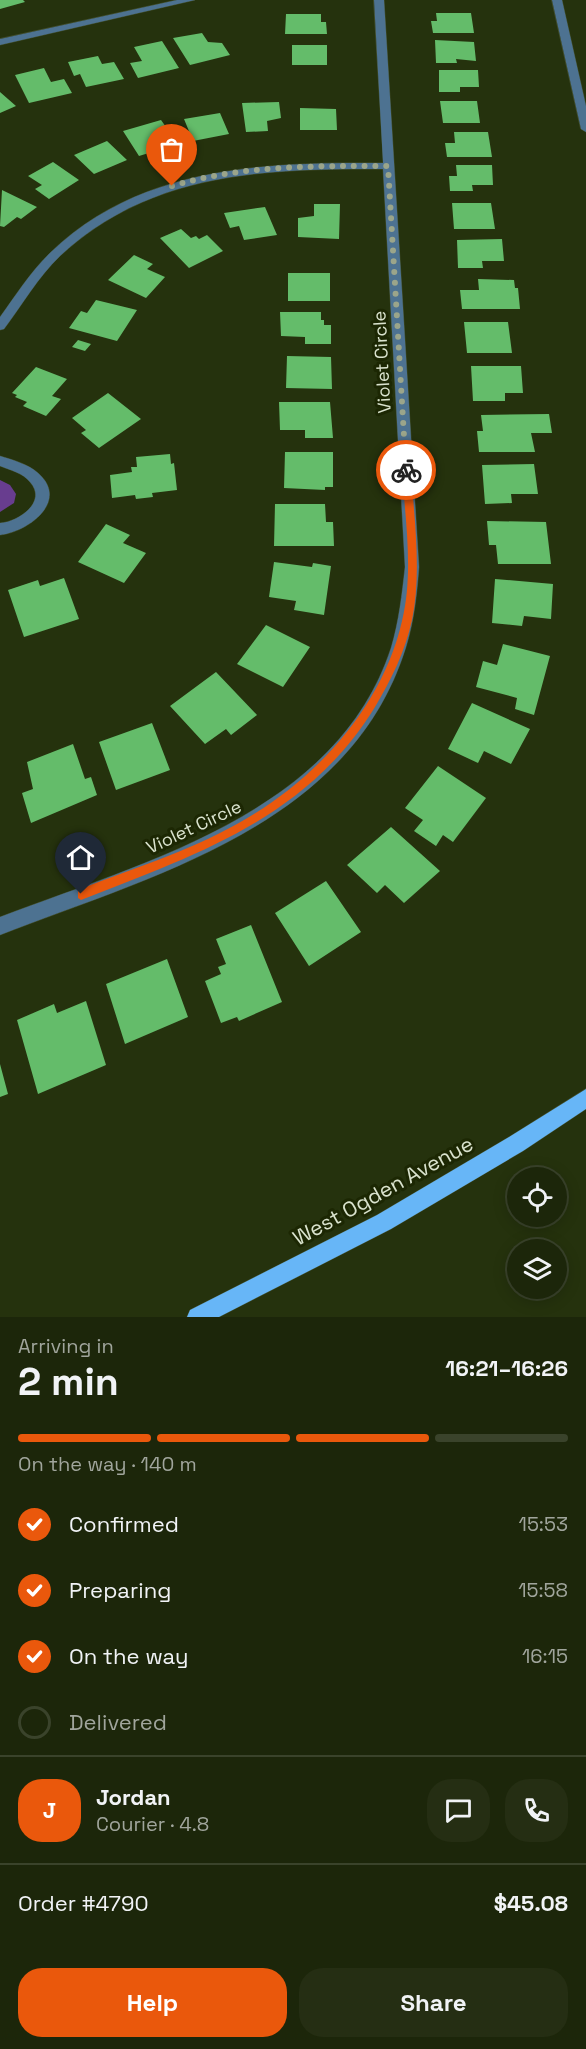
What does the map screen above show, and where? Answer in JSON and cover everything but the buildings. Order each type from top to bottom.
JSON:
[{"type":"main road","name":"West Ogden Avenue","points":[[197,1317],[384,1222],[516,1144],[586,1098]]},
{"type":"street","points":[[0,42],[190,0]]},
{"type":"street","name":"Violet Circle","points":[[0,926],[190,852],[259,817],[299,788],[331,758],[355,730],[390,673],[407,620],[412,567],[378,0]]},
{"type":"street","points":[[557,0],[586,129]]},
{"type":"street","points":[[0,326],[42,270],[64,247],[118,209],[148,195],[195,179],[229,172],[281,167],[388,166]]},
{"type":"street","points":[[0,461],[28,472],[39,482],[43,495],[38,510],[23,523],[0,529]]},
{"type":"shaded area","points":[[0,480],[10,485],[16,494],[14,503],[0,512]]},
{"type":"way so far","points":[[172,186],[212,175],[268,168],[388,166],[406,470]]},
{"type":"route","points":[[81,894],[190,852],[259,817],[299,788],[331,758],[355,730],[390,673],[404,635],[411,600],[412,567],[406,470]]}]
